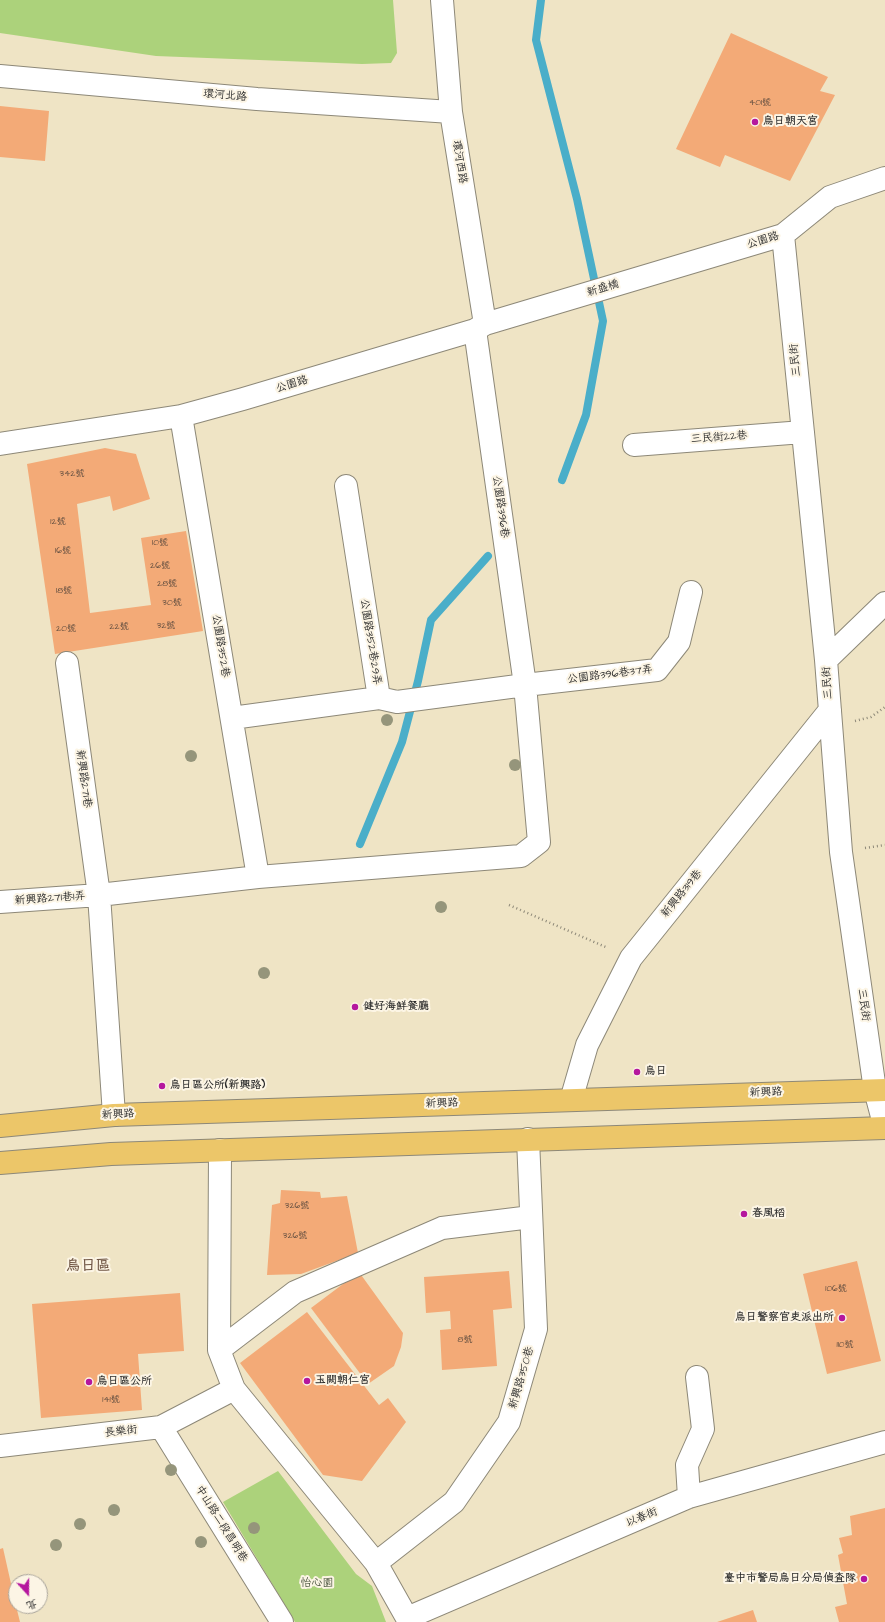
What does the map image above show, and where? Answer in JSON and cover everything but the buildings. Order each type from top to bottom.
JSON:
[{"type":"main road","name":"新興路","points":[[0,1126],[114,1115],[880,1090]]},
{"type":"main road","points":[[0,1163],[111,1154],[885,1128]]},
{"type":"street","name":"環河西路","points":[[442,0],[451,112],[480,327]]},
{"type":"street","name":"環河北路","points":[[0,76],[250,98],[451,112]]},
{"type":"street","name":"公園路","points":[[629,281],[783,236],[830,197],[885,178]]},
{"type":"street","name":"三民街","points":[[783,236],[826,660],[841,852],[885,1128]]},
{"type":"street","name":"新盛橋","points":[[577,297],[629,281]]},
{"type":"street","name":"公園路","points":[[0,444],[181,416],[243,400],[577,297]]},
{"type":"street","name":"公園路396巷","points":[[258,877],[521,856],[539,842],[525,685],[480,327]]},
{"type":"street","name":"公園路352巷","points":[[181,416],[258,877]]},
{"type":"street","name":"三民街22巷","points":[[634,445],[803,432]]},
{"type":"street","name":"公園路352巷29弄","points":[[232,718],[388,700],[346,486]]},
{"type":"street","name":"公園路396巷37弄","points":[[388,700],[430,698],[525,685],[657,670],[679,642],[691,592]]},
{"type":"street","points":[[826,660],[885,603]]},
{"type":"street","name":"新興路271巷","points":[[67,663],[99,895],[114,1115]]},
{"type":"street","name":"新興路319巷","points":[[571,1100],[587,1045],[631,958],[830,719]]},
{"type":"street","points":[[99,895],[258,877]]},
{"type":"street","name":"新興路271巷1弄","points":[[0,902],[99,895]]},
{"type":"street","name":"新興路350巷","points":[[376,1563],[454,1502],[509,1422],[536,1328],[528,1139]]},
{"type":"street","points":[[220,1150],[218,1350],[234,1389],[376,1563],[408,1620]]},
{"type":"street","points":[[218,1350],[295,1292],[442,1228],[531,1218]]},
{"type":"street","points":[[689,1497],[687,1465],[703,1429],[697,1377]]},
{"type":"street","name":"長樂街","points":[[0,1446],[161,1427],[234,1389]]},
{"type":"street","name":"中山路二段昌明巷","points":[[161,1427],[282,1622]]},
{"type":"street","name":"以春街","points":[[408,1620],[689,1497],[885,1442]]},
{"type":"path","points":[[830,719],[871,717],[885,708]]},
{"type":"path","points":[[509,905],[631,958]]},
{"type":"green space","points":[[0,0],[393,0],[397,53],[391,63],[362,64],[156,56],[0,33]]},
{"type":"green space","name":"怡心園","points":[[278,1471],[356,1574],[372,1586],[386,1622],[295,1622],[223,1502]]},
{"type":"waterway","points":[[541,0],[536,40],[577,199],[603,321],[586,415],[562,480]]},
{"type":"waterway","points":[[360,844],[402,742],[418,681],[431,620],[488,556]]},
{"type":"place","name":"烏日朝天宮","points":[[755,122]]},
{"type":"place","name":"健好海鮮餐廳","points":[[355,1007]]},
{"type":"place","name":"烏日","points":[[637,1072]]},
{"type":"place","name":"烏日區公所(新興路)","points":[[162,1086]]},
{"type":"place","name":"春風稻","points":[[744,1214]]},
{"type":"place","name":"烏日警察官吏派出所","points":[[842,1318]]},
{"type":"place","name":"玉闕朝仁宮","points":[[307,1381]]},
{"type":"place","name":"烏日區公所","points":[[89,1382]]},
{"type":"place","name":"臺中市警局烏日分局偵查隊","points":[[864,1579]]},
{"type":"district","name":"烏日區","points":[[88,1267]]}]
